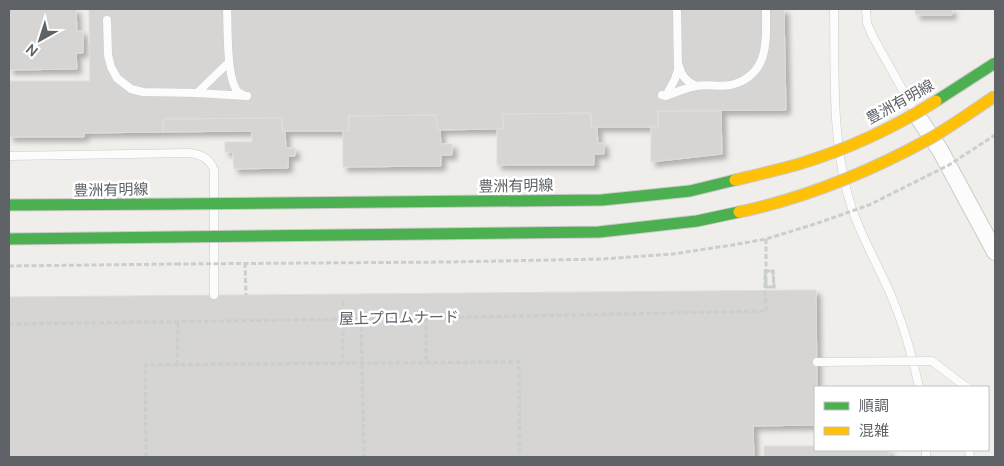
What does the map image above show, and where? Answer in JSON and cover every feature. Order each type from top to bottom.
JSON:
[{"type":"main road","name":"豊洲有明線","points":[[9,205],[602,200],[690,190],[799,164],[856,143],[916,114],[995,63]]},
{"type":"main road","points":[[9,239],[598,232],[697,221],[810,193],[871,168],[932,137],[995,96]]},
{"type":"street","points":[[916,114],[932,137],[995,252]]},
{"type":"lane","points":[[107,20],[109,62],[117,78],[126,86],[143,92],[197,92],[247,96],[240,93],[235,87],[228,63],[227,9]]},
{"type":"lane","points":[[678,9],[678,64],[676,74],[664,96],[696,86],[731,84],[745,78],[755,70],[765,52],[766,9]]},
{"type":"lane","points":[[834,9],[835,110],[844,176],[861,233],[889,291],[903,326],[919,386]]},
{"type":"lane","points":[[866,9],[867,23],[872,35],[916,114]]},
{"type":"lane","points":[[197,92],[228,63]]},
{"type":"lane","points":[[678,64],[684,78],[696,86]]},
{"type":"lane","points":[[9,156],[189,153],[205,158],[211,163],[214,170],[214,295]]},
{"type":"lane","points":[[817,362],[932,361],[965,386]]},
{"type":"path","name":"屋上プロムナード","points":[[9,324],[766,311],[765,271],[773,271],[773,279],[774,287],[766,287],[765,271],[773,271],[774,287],[766,287],[766,278],[766,270],[766,239]]},
{"type":"path","points":[[246,263],[246,295]]},
{"type":"path","points":[[9,266],[176,264]]},
{"type":"path","points":[[343,301],[343,363]]},
{"type":"path","points":[[426,318],[426,362]]},
{"type":"path","points":[[361,319],[364,457]]},
{"type":"path","points":[[177,365],[178,322]]},
{"type":"path","points":[[146,457],[145,365],[518,362],[520,457]]},
{"type":"building","points":[[9,9],[76,9],[77,31],[83,31],[83,53],[76,53],[77,69],[9,70]]},
{"type":"building","points":[[89,9],[784,9],[786,110],[658,111],[658,127],[591,127],[591,113],[503,114],[503,129],[437,130],[436,115],[349,116],[349,130],[343,131],[282,131],[282,118],[163,119],[163,132],[84,133],[84,137],[9,137],[9,81],[90,81]]},
{"type":"building","points":[[915,9],[952,9],[952,15],[916,15]]},
{"type":"building","points":[[658,111],[721,111],[722,154],[651,162],[651,127],[658,127]]},
{"type":"building","points":[[591,113],[591,127],[597,128],[598,143],[604,143],[604,154],[594,154],[594,165],[497,165],[497,129],[503,129],[503,114]]},
{"type":"building","points":[[436,115],[437,130],[440,130],[441,144],[452,144],[452,155],[441,155],[441,166],[343,167],[343,131],[349,130],[349,116]]},
{"type":"building","points":[[282,118],[282,131],[285,131],[286,148],[295,148],[295,156],[288,156],[288,168],[234,169],[233,152],[225,152],[225,142],[252,142],[252,131],[163,132],[163,119]]},
{"type":"building","points":[[816,290],[817,386],[814,386],[814,425],[753,426],[754,457],[9,457],[9,297]]},
{"type":"building","points":[[764,446],[814,446],[814,451],[889,451],[889,457],[764,457]]},
{"type":"traffic: fast","points":[[936,101],[995,63]]},
{"type":"traffic: fast","points":[[175,204],[602,200],[690,191],[735,180]]},
{"type":"traffic: fast","points":[[9,205],[175,204]]},
{"type":"traffic: fast","points":[[175,237],[599,232],[697,221],[739,212]]},
{"type":"traffic: fast","points":[[9,239],[175,237]]},
{"type":"traffic: slow","points":[[739,212],[813,191],[885,162],[931,138],[995,96]]},
{"type":"traffic: slow","points":[[735,180],[799,164],[852,145],[887,129],[936,101]]}]
